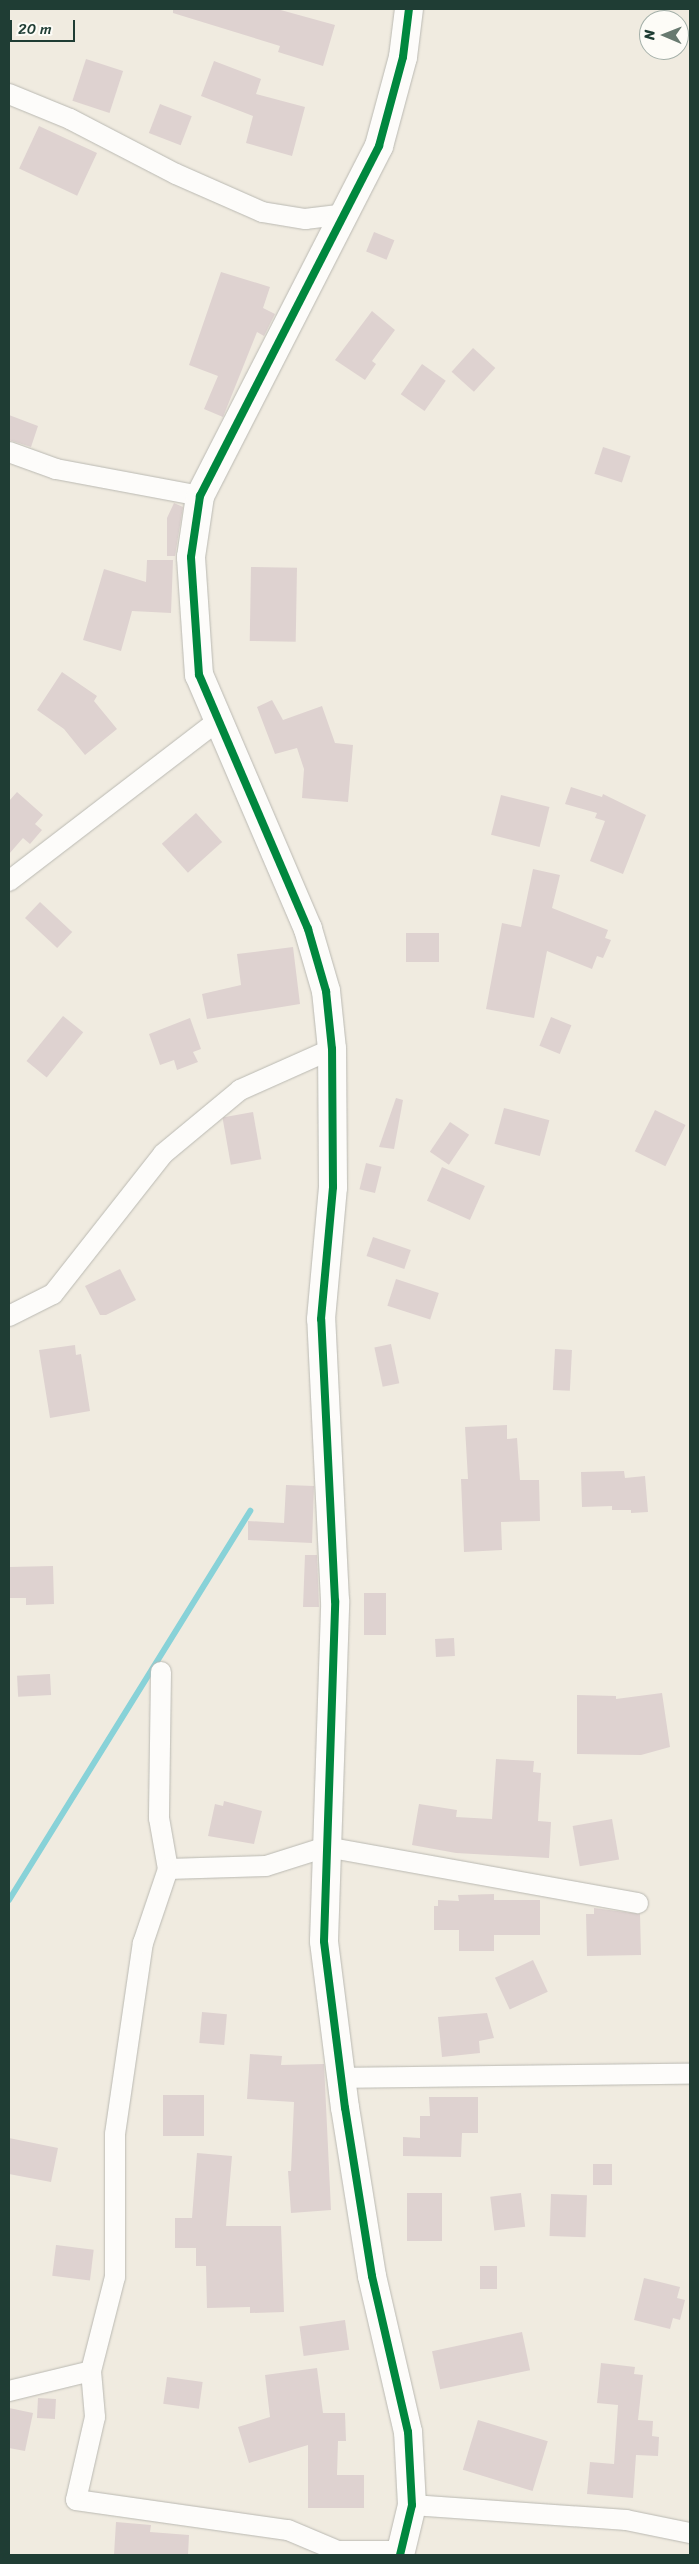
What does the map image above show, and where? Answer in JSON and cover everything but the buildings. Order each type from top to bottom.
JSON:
[{"type":"street","points":[[161,1672],[159,1818],[168,1869],[143,1942],[115,2134],[115,2278],[91,2371],[95,2416],[76,2500],[288,2530],[338,2551],[400,2553],[412,2505],[408,2432],[372,2276],[342,2078],[324,1941],[335,1601],[321,1319],[333,1187],[332,1049],[326,991],[308,929],[216,722],[199,675],[193,620],[191,557],[200,496],[293,309],[347,214],[379,146],[403,57],[409,9]]},
{"type":"street","points":[[9,94],[70,119],[176,174],[262,212],[305,219],[347,214]]},
{"type":"street","points":[[9,452],[56,469],[200,496]]},
{"type":"street","points":[[9,881],[216,722]]},
{"type":"street","points":[[9,1316],[53,1294],[163,1154],[240,1090],[332,1049]]},
{"type":"street","points":[[168,1869],[266,1866],[326,1847],[638,1903]]},
{"type":"street","points":[[342,2078],[690,2074]]},
{"type":"street","points":[[9,2391],[91,2371]]},
{"type":"street","points":[[412,2505],[626,2520],[690,2533]]},
{"type":"waterway","points":[[9,1900],[250,1511]]},
{"type":"cycle path","points":[[400,2555],[412,2505],[408,2432],[372,2276],[345,2108],[324,1941],[335,1601],[321,1319],[333,1187],[332,1049],[326,991],[308,929],[199,675],[191,557],[200,496],[379,146],[403,57],[409,9]]}]
